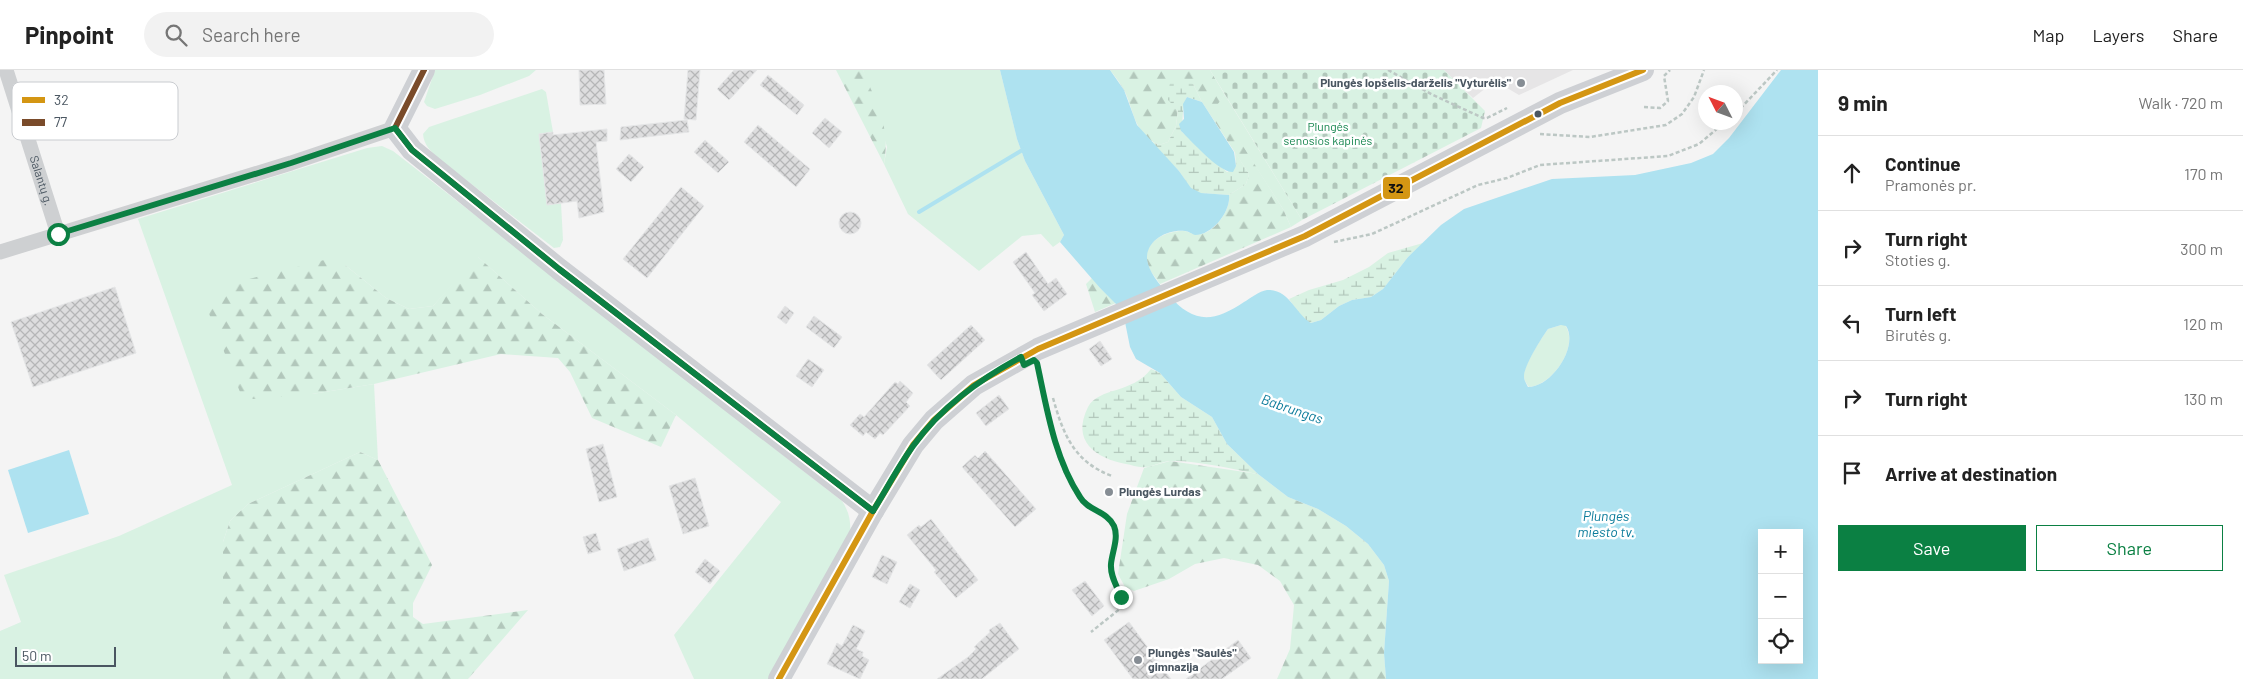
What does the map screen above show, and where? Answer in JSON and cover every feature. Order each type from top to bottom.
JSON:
[{"type":"main road","points":[[424,70],[395,128],[412,150],[559,269],[873,511]]},
{"type":"main road","points":[[779,679],[873,511],[913,445],[934,420],[974,384],[1021,357],[1099,322],[1305,236],[1514,115],[1560,103],[1644,70]]},
{"type":"street","name":"Salantų g.","points":[[6,70],[12,89]]},
{"type":"street","points":[[0,252],[291,163],[395,128]]},
{"type":"street","name":"Salantų g.","points":[[28,140],[58,234]]},
{"type":"path","points":[[1388,70],[1433,95],[1484,118],[1514,115],[1530,134],[1590,137],[1666,125],[1682,114],[1694,96],[1704,70]]},
{"type":"path","points":[[1644,107],[1660,108],[1668,101],[1664,76],[1670,70]]},
{"type":"path","points":[[1743,106],[1777,70]]},
{"type":"path","points":[[1329,242],[1372,234],[1478,185],[1507,178],[1540,165],[1668,156],[1699,144],[1716,130]]},
{"type":"path","points":[[1021,357],[1024,365],[1034,360],[1037,363],[1051,431],[1061,461],[1081,500],[1093,509],[1106,515],[1114,526],[1116,535],[1111,566],[1112,574],[1126,604],[1091,632]]},
{"type":"path","points":[[1053,398],[1061,427],[1068,440],[1089,465],[1112,476]]},
{"type":"shaded area","name":"Plungės lopšelis-darželis \"Vyturėlis\"","points":[[1444,70],[1573,70],[1519,95],[1495,81],[1473,98]]},
{"type":"green space","points":[[435,70],[536,70],[529,76],[480,95],[435,109],[427,106],[424,102]]},
{"type":"green space","points":[[836,70],[863,70],[884,126],[886,150],[884,164]]},
{"type":"green space","points":[[863,70],[1000,70],[1017,139],[1025,161],[1064,235],[1060,242],[1053,247],[1041,234],[1022,236],[979,271],[908,214],[884,164],[887,147]]},
{"type":"green space","points":[[1110,70],[1210,70],[1225,95],[1217,105],[1283,209],[1291,227],[1160,284],[1150,270],[1147,261],[1147,254],[1153,242],[1171,232],[1184,231],[1201,234],[1214,227],[1224,215],[1229,195],[1246,184],[1249,174],[1202,102],[1193,84],[1178,109],[1176,126],[1168,142],[1159,145],[1150,140],[1139,128],[1124,90]]},
{"type":"green space","name":"Plungės senosios kapinės","points":[[1210,70],[1444,70],[1485,111],[1481,128],[1302,220]]},
{"type":"green space","points":[[1181,77],[1193,84],[1202,102],[1187,97],[1184,105],[1181,131],[1227,172],[1236,166],[1235,152],[1249,174],[1246,184],[1229,195],[1200,193],[1191,189],[1179,171],[1148,140],[1159,145],[1168,142],[1176,126],[1178,110],[1166,98],[1171,80]]},
{"type":"green space","points":[[542,89],[546,92],[553,132],[539,134],[547,204],[561,203],[563,240],[560,247],[554,248],[439,159],[426,145],[423,134],[429,127]]},
{"type":"green space","points":[[1225,95],[1302,220],[1291,227],[1283,209],[1216,105]]},
{"type":"green space","points":[[382,146],[393,151],[842,501],[849,518],[850,537],[770,679],[694,679],[674,635],[781,502],[676,415],[542,314],[478,257],[433,306],[409,309],[386,298],[345,265],[312,394],[374,384],[378,460],[360,452],[248,504],[230,521],[223,542],[223,679],[0,679],[0,631],[21,622],[4,575],[119,536],[232,485],[138,219],[367,148]]},
{"type":"green space","points":[[1423,243],[1408,257],[1383,289],[1371,297],[1352,300],[1339,306],[1321,320],[1311,323],[1303,319],[1289,299],[1309,290],[1343,280],[1369,267],[1388,253]]},
{"type":"green space","points":[[477,256],[542,314],[676,415],[661,447],[592,418],[570,372],[558,358],[501,354],[374,384],[312,394],[253,399],[240,392],[208,311],[212,297],[225,285],[324,260],[345,265],[386,298],[409,309],[433,306]]},
{"type":"green space","points":[[1092,278],[1116,303],[1095,312],[1086,284]]},
{"type":"green space","points":[[1565,325],[1569,334],[1569,343],[1561,364],[1546,380],[1538,385],[1529,387],[1525,382],[1524,371],[1530,359],[1548,329]]},
{"type":"green space","points":[[1151,369],[1160,373],[1181,397],[1212,417],[1227,444],[1258,474],[1214,465],[1181,461],[1168,461],[1148,467],[1138,467],[1105,457],[1089,446],[1084,438],[1082,429],[1083,419],[1088,407],[1100,396],[1135,383]]},
{"type":"green space","points":[[360,452],[378,460],[432,565],[413,603],[413,617],[423,624],[528,610],[468,679],[223,679],[223,542],[230,521],[248,504]]},
{"type":"green space","points":[[1170,461],[1258,474],[1288,497],[1318,509],[1346,526],[1368,544],[1384,565],[1389,581],[1384,653],[1386,679],[1277,679],[1290,649],[1294,605],[1280,581],[1258,565],[1224,558],[1195,564],[1169,579],[1134,591],[1125,587],[1118,574],[1127,514],[1144,468]]},
{"type":"water","name":"Plungės miesto tv.","points":[[1000,70],[1110,70],[1124,90],[1137,125],[1179,171],[1191,188],[1201,193],[1229,195],[1224,215],[1208,231],[1195,235],[1186,231],[1172,232],[1159,237],[1150,246],[1147,259],[1148,264],[1161,286],[1186,311],[1204,317],[1223,314],[1261,292],[1267,290],[1275,291],[1287,298],[1305,319],[1311,323],[1321,320],[1339,306],[1352,300],[1371,297],[1383,289],[1408,257],[1441,225],[1464,209],[1552,179],[1635,175],[1691,163],[1713,154],[1735,130],[1743,130],[1743,120],[1781,70],[1818,70],[1818,679],[1386,679],[1384,653],[1389,581],[1384,565],[1368,544],[1346,526],[1318,509],[1288,497],[1258,474],[1227,444],[1212,417],[1181,397],[1160,373],[1136,359],[1130,347],[1125,322],[1119,307],[1060,242],[1064,235],[1025,161],[1017,139]],"holes":[[[1561,325],[1566,326],[1569,334],[1569,344],[1561,364],[1546,380],[1528,387],[1524,376],[1525,371],[1542,338],[1548,329]]]},
{"type":"water","points":[[1187,97],[1202,102],[1234,152],[1236,166],[1233,172],[1227,171],[1213,162],[1181,131],[1179,124],[1184,119],[1183,104]]},
{"type":"water","points":[[69,450],[89,514],[28,533],[8,470]]},
{"type":"building","points":[[579,70],[604,70],[606,104],[580,105]]},
{"type":"building","points":[[688,70],[700,70],[696,120],[684,119]]},
{"type":"building","points":[[734,70],[757,70],[729,100],[717,89]]},
{"type":"building","points":[[768,75],[804,105],[797,115],[760,85]]},
{"type":"building","points":[[825,118],[842,132],[829,148],[812,133]]},
{"type":"building","points":[[687,120],[689,132],[620,140],[621,127]]},
{"type":"building","points":[[758,125],[810,169],[796,187],[744,142]]},
{"type":"building","points":[[607,129],[607,141],[596,142],[604,212],[579,218],[577,201],[547,205],[539,134],[553,132],[553,135]]},
{"type":"building","points":[[705,140],[729,162],[718,173],[694,152]]},
{"type":"building","points":[[629,154],[644,167],[631,182],[616,169]]},
{"type":"building","points":[[681,187],[704,206],[647,278],[623,259]]},
{"type":"building","points":[[850,212],[860,219],[861,223],[854,233],[850,234],[840,227],[839,223],[846,213]]},
{"type":"building","points":[[1026,252],[1048,284],[1056,278],[1067,294],[1044,311],[1032,295],[1035,293],[1013,262]]},
{"type":"building","points":[[115,287],[136,353],[33,387],[11,322]]},
{"type":"building","points":[[785,306],[794,313],[786,324],[777,317]]},
{"type":"building","points":[[814,316],[842,337],[834,348],[806,327]]},
{"type":"building","points":[[971,325],[985,340],[941,380],[927,365]]},
{"type":"building","points":[[1100,341],[1112,359],[1101,366],[1089,349]]},
{"type":"building","points":[[808,359],[824,370],[812,387],[796,376]]},
{"type":"building","points":[[900,381],[913,393],[906,402],[910,406],[883,435],[880,433],[875,439],[866,432],[863,436],[850,425],[860,414],[864,417],[895,382],[898,384]]},
{"type":"building","points":[[999,395],[1009,409],[986,426],[976,413]]},
{"type":"building","points":[[603,444],[617,497],[599,502],[586,449]]},
{"type":"building","points":[[985,451],[1036,509],[1015,527],[962,467],[975,455],[978,458]]},
{"type":"building","points":[[695,478],[709,526],[683,534],[669,486]]},
{"type":"building","points":[[931,519],[978,580],[956,598],[907,535],[919,525],[921,527]]},
{"type":"building","points":[[596,533],[601,550],[588,554],[583,537]]},
{"type":"building","points":[[648,538],[656,560],[624,571],[617,549]]},
{"type":"building","points":[[882,555],[897,562],[887,584],[872,577]]},
{"type":"building","points":[[705,559],[720,571],[710,584],[695,572]]},
{"type":"building","points":[[1085,581],[1104,606],[1092,616],[1072,590]]},
{"type":"building","points":[[910,584],[920,590],[910,608],[899,602]]},
{"type":"building","name":"Plungės \"Saulės\" gimnazija","points":[[1129,622],[1171,679],[1133,679],[1104,640]]},
{"type":"building","points":[[1000,623],[1019,649],[982,679],[937,679],[968,657],[976,649],[974,647],[990,632],[989,630]]},
{"type":"building","points":[[853,625],[865,631],[856,649],[863,652],[862,656],[869,660],[860,679],[827,664],[837,643],[842,646]]},
{"type":"building","name":"Plungės \"Saulės\" gimnazija","points":[[1238,640],[1251,658],[1222,679],[1186,679]]},
{"type":"waterway","points":[[919,212],[1024,149]]},
{"type":"transit line","name":"77","points":[[424,70],[395,128],[412,150],[559,269],[873,511]]},
{"type":"transit line","name":"32","points":[[779,679],[873,511],[913,445],[934,420],[974,385],[1038,349],[1305,236],[1560,103],[1643,70]]},
{"type":"place","name":"Plungės lopšelis-darželis \"Vyturėlis\"","points":[[1521,83]]},
{"type":"place","name":"Plungės Lurdas","points":[[1109,492]]},
{"type":"place","name":"Plungės \"Saulės\" gimnazija","points":[[1138,660]]},
{"type":"route","points":[[58,234],[291,163],[395,128],[412,150],[559,269],[873,511],[913,445],[950,404],[974,384],[1000,368],[1021,357],[1024,365],[1034,360],[1037,363],[1051,431],[1061,461],[1081,500],[1093,509],[1106,515],[1114,526],[1116,535],[1111,566],[1112,574],[1121,597]]},
{"type":"water label","name":"Babrungas","points":[[1292,409]]}]
